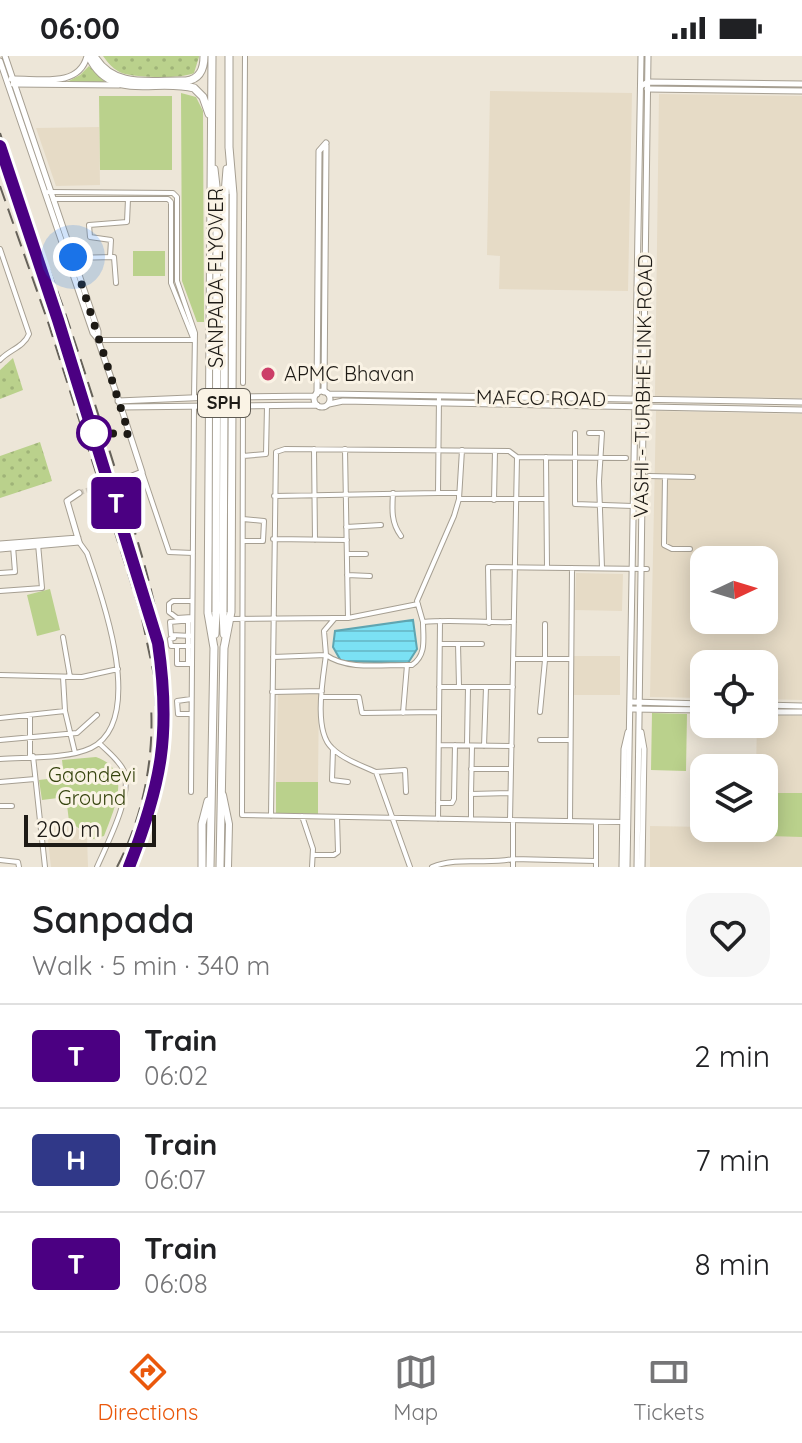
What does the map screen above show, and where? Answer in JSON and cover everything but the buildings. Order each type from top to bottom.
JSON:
[{"type":"highway","points":[[90,56],[106,78],[122,83],[194,88],[203,97],[212,124]]},
{"type":"highway","points":[[122,83],[190,81],[200,73],[204,56]]},
{"type":"highway","name":"SPH","points":[[212,56],[212,147]]},
{"type":"highway","name":"SPH","points":[[229,56],[229,147]]},
{"type":"highway","points":[[212,147],[208,613],[214,648]]},
{"type":"highway","name":"SANPADA FLYOVER","points":[[212,147],[221,194]]},
{"type":"highway","points":[[224,648],[230,619],[233,194],[229,147]]},
{"type":"highway","name":"SANPADA FLYOVER","points":[[214,648],[219,612],[221,194],[229,147]]},
{"type":"highway","points":[[209,360],[232,361]]},
{"type":"highway","name":"SANPADA FLYOVER","points":[[219,612],[224,648]]},
{"type":"highway","name":"SPH","points":[[214,648],[211,805],[215,867]]},
{"type":"highway","name":"SPH","points":[[215,867],[222,788],[224,648]]},
{"type":"highway","points":[[202,867],[202,824],[212,787]]},
{"type":"highway","points":[[211,805],[216,817],[215,867]]},
{"type":"main road","points":[[10,82],[68,78],[90,56]]},
{"type":"main road","name":"VASHI - TURBHE LINK ROAD","points":[[641,56],[641,298]]},
{"type":"main road","name":"VASHI - TURBHE LINK ROAD","points":[[634,709],[640,569],[639,399],[648,56]]},
{"type":"main road","points":[[3,60],[98,331],[98,340],[142,472],[132,476]]},
{"type":"main road","points":[[10,82],[122,83]]},
{"type":"main road","points":[[641,86],[802,84]]},
{"type":"main road","points":[[648,86],[802,91]]},
{"type":"main road","points":[[317,405],[321,394],[326,143],[319,151],[321,394],[329,404]]},
{"type":"main road","name":"MAFCO ROAD","points":[[232,402],[243,397],[321,394],[436,400]]},
{"type":"main road","name":"MAFCO ROAD","points":[[120,404],[194,398],[243,406],[322,407],[343,401],[436,400],[802,402]]},
{"type":"main road","name":"MAFCO ROAD","points":[[512,401],[802,410]]},
{"type":"main road","name":"MAFCO ROAD","points":[[120,404],[194,407],[208,402]]},
{"type":"main road","name":"VASHI - TURBHE LINK ROAD","points":[[639,407],[635,506],[640,569]]},
{"type":"main road","points":[[0,547],[78,540],[67,501],[79,493]]},
{"type":"main road","points":[[634,709],[690,705]]},
{"type":"main road","points":[[778,705],[802,706]]},
{"type":"main road","points":[[634,709],[690,710]]},
{"type":"main road","points":[[634,709],[639,749],[639,867]]},
{"type":"main road","points":[[625,867],[629,749],[634,709]]},
{"type":"main road","points":[[625,867],[624,749],[634,709]]},
{"type":"main road","points":[[634,709],[644,749],[639,867]]},
{"type":"main road","points":[[778,712],[802,712]]},
{"type":"main road","points":[[222,788],[229,824],[228,867]]},
{"type":"street","points":[[243,383],[245,56]]},
{"type":"street","points":[[49,196],[173,193],[177,197],[177,281],[194,327],[194,398]]},
{"type":"street","points":[[110,257],[111,240],[90,237],[89,225],[127,222],[128,195]]},
{"type":"street","points":[[0,249],[29,334],[23,344],[0,360]]},
{"type":"street","points":[[70,258],[110,257],[116,260],[116,283]]},
{"type":"street","points":[[98,340],[194,340]]},
{"type":"street","points":[[0,352],[11,350]]},
{"type":"street","points":[[243,397],[242,815],[623,822]]},
{"type":"street","points":[[436,400],[438,493]]},
{"type":"street","points":[[243,456],[266,454],[267,406]]},
{"type":"street","points":[[191,792],[194,407]]},
{"type":"street","points":[[575,433],[575,504],[635,506]]},
{"type":"street","points":[[589,433],[602,433],[602,568]]},
{"type":"street","points":[[271,816],[276,452],[285,449],[513,451],[517,457],[510,793],[513,867]]},
{"type":"street","points":[[314,449],[315,540]]},
{"type":"street","points":[[345,449],[348,618]]},
{"type":"street","points":[[273,657],[326,655],[349,664],[407,665],[417,662],[421,656],[423,622],[418,604],[421,589],[459,499],[462,450]]},
{"type":"street","points":[[494,500],[495,451]]},
{"type":"street","points":[[517,457],[626,458]]},
{"type":"street","points":[[546,457],[547,567]]},
{"type":"street","points":[[142,472],[169,552],[193,553]]},
{"type":"street","points":[[649,476],[693,477]]},
{"type":"street","points":[[665,477],[664,545],[672,549],[690,549]]},
{"type":"street","points":[[393,493],[393,518],[401,536]]},
{"type":"street","points":[[274,496],[459,493],[459,499]]},
{"type":"street","points":[[459,499],[546,499]]},
{"type":"street","points":[[243,519],[264,521],[263,541],[243,541]]},
{"type":"street","points":[[346,527],[381,525]]},
{"type":"street","points":[[273,539],[347,540]]},
{"type":"street","points":[[0,759],[75,753],[99,743],[112,723],[118,694],[118,669],[107,610],[87,553],[78,540]]},
{"type":"street","points":[[0,591],[42,588],[38,544]]},
{"type":"street","points":[[0,573],[15,572],[13,546]]},
{"type":"street","points":[[347,554],[366,554]]},
{"type":"street","points":[[489,623],[488,567],[640,569]]},
{"type":"street","points":[[570,821],[572,568]]},
{"type":"street","points":[[347,575],[370,576]]},
{"type":"street","points":[[191,619],[175,617],[169,612],[169,604],[173,601],[192,601]]},
{"type":"street","points":[[230,619],[348,618],[418,604]]},
{"type":"street","points":[[335,618],[324,631],[326,655],[321,725],[327,742],[333,749],[376,772],[405,770],[406,792]]},
{"type":"street","points":[[190,637],[170,634],[171,621],[191,619]]},
{"type":"street","points":[[438,819],[440,621]]},
{"type":"street","points":[[423,622],[514,622]]},
{"type":"street","points":[[540,712],[545,624]]},
{"type":"street","points":[[63,637],[70,677]]},
{"type":"street","points":[[190,637],[170,639],[171,646],[190,646]]},
{"type":"street","points":[[440,644],[482,644]]},
{"type":"street","points":[[458,644],[459,687]]},
{"type":"street","points":[[177,646],[177,663],[190,664]]},
{"type":"street","points":[[513,659],[571,659]]},
{"type":"street","points":[[403,713],[407,665]]},
{"type":"street","points":[[0,675],[70,677],[118,669]]},
{"type":"street","points":[[63,676],[65,711],[75,753]]},
{"type":"street","points":[[439,687],[513,687]]},
{"type":"street","points":[[468,687],[471,819]]},
{"type":"street","points":[[484,746],[486,687]]},
{"type":"street","points":[[272,692],[359,697],[362,713],[439,712]]},
{"type":"street","points":[[191,699],[177,701],[178,714],[191,714]]},
{"type":"street","points":[[0,718],[65,711]]},
{"type":"street","points":[[30,715],[28,738],[45,867]]},
{"type":"street","points":[[0,740],[71,734],[86,728],[97,715]]},
{"type":"street","points":[[540,740],[570,740]]},
{"type":"street","points":[[97,867],[123,801],[126,781],[117,760],[99,743]]},
{"type":"street","points":[[439,745],[512,746]]},
{"type":"street","points":[[438,803],[452,803],[454,799],[455,745]]},
{"type":"street","points":[[333,749],[332,780],[348,782]]},
{"type":"street","points":[[471,769],[511,769]]},
{"type":"street","points":[[376,772],[410,867]]},
{"type":"street","points":[[0,782],[35,779]]},
{"type":"street","points":[[471,794],[510,793]]},
{"type":"street","points":[[0,806],[12,806]]},
{"type":"street","points":[[302,816],[313,855],[312,867]]},
{"type":"street","points":[[313,855],[334,855],[338,852],[337,817]]},
{"type":"street","points":[[432,867],[444,862],[500,865],[513,859],[596,864],[596,822]]},
{"type":"street","points":[[0,860],[18,862],[19,867]]},
{"type":"street","points":[[528,860],[528,867]]},
{"type":"shaded area","points":[[490,91],[632,93],[628,291],[499,289],[500,256],[487,255]]},
{"type":"shaded area","points":[[659,94],[802,96],[802,398],[655,396]]},
{"type":"shaded area","points":[[99,127],[100,185],[56,186],[36,128]]},
{"type":"shaded area","points":[[656,411],[802,414],[802,700],[778,699],[778,650],[690,650],[690,698],[650,697]]},
{"type":"shaded area","points":[[576,573],[623,574],[622,611],[575,610]]},
{"type":"shaded area","points":[[574,656],[620,656],[620,695],[574,695]]},
{"type":"shaded area","points":[[278,691],[319,691],[318,782],[276,782]]},
{"type":"shaded area","points":[[778,715],[802,716],[802,867],[650,867],[650,826],[690,827],[690,842],[778,842],[778,754],[756,754],[757,738],[778,738]]},
{"type":"shaded area","points":[[69,821],[87,837],[88,867],[51,867],[46,824]]},
{"type":"green space","points":[[103,56],[199,57],[194,73],[159,77],[122,73]]},
{"type":"green space","points":[[89,66],[105,82],[67,82],[80,75]]},
{"type":"green space","points":[[181,93],[196,97],[203,111],[204,322],[197,322],[182,281]]},
{"type":"green space","points":[[99,96],[172,96],[172,170],[100,170]]},
{"type":"green space","points":[[133,251],[165,251],[165,276],[133,276]]},
{"type":"green space","points":[[13,358],[23,390],[0,399],[0,370]]},
{"type":"green space","points":[[40,442],[52,481],[0,498],[0,456]]},
{"type":"green space","points":[[50,589],[60,630],[37,636],[27,595]]},
{"type":"green space","points":[[652,713],[687,714],[686,771],[651,770]]},
{"type":"green space","name":"Gaondevi Ground","points":[[96,757],[115,771],[118,791],[104,836],[93,839],[69,821],[66,797],[42,800],[39,780],[64,777],[62,760]]},
{"type":"green space","points":[[276,782],[318,782],[318,814],[276,813]]},
{"type":"green space","points":[[778,793],[802,793],[802,837],[778,836]]},
{"type":"water","points":[[413,620],[417,649],[408,663],[341,661],[333,647],[335,631]]},
{"type":"tunnel","points":[[79,493],[132,476]]},
{"type":"railway","points":[[0,133],[84,369],[136,536],[159,624],[167,684],[166,754],[153,811],[133,867]]},
{"type":"railway","points":[[0,186],[48,322],[141,614],[155,680],[156,714]]},
{"type":"railway","points":[[117,867],[134,828],[145,788],[151,747],[151,705]]},
{"type":"train","name":"T","points":[[0,146],[58,320],[158,643],[165,717],[163,749],[149,816],[129,867]]},
{"type":"place","name":"APMC Bhavan","points":[[268,374]]},
{"type":"route","points":[[73,257],[129,434],[94,433]]}]
